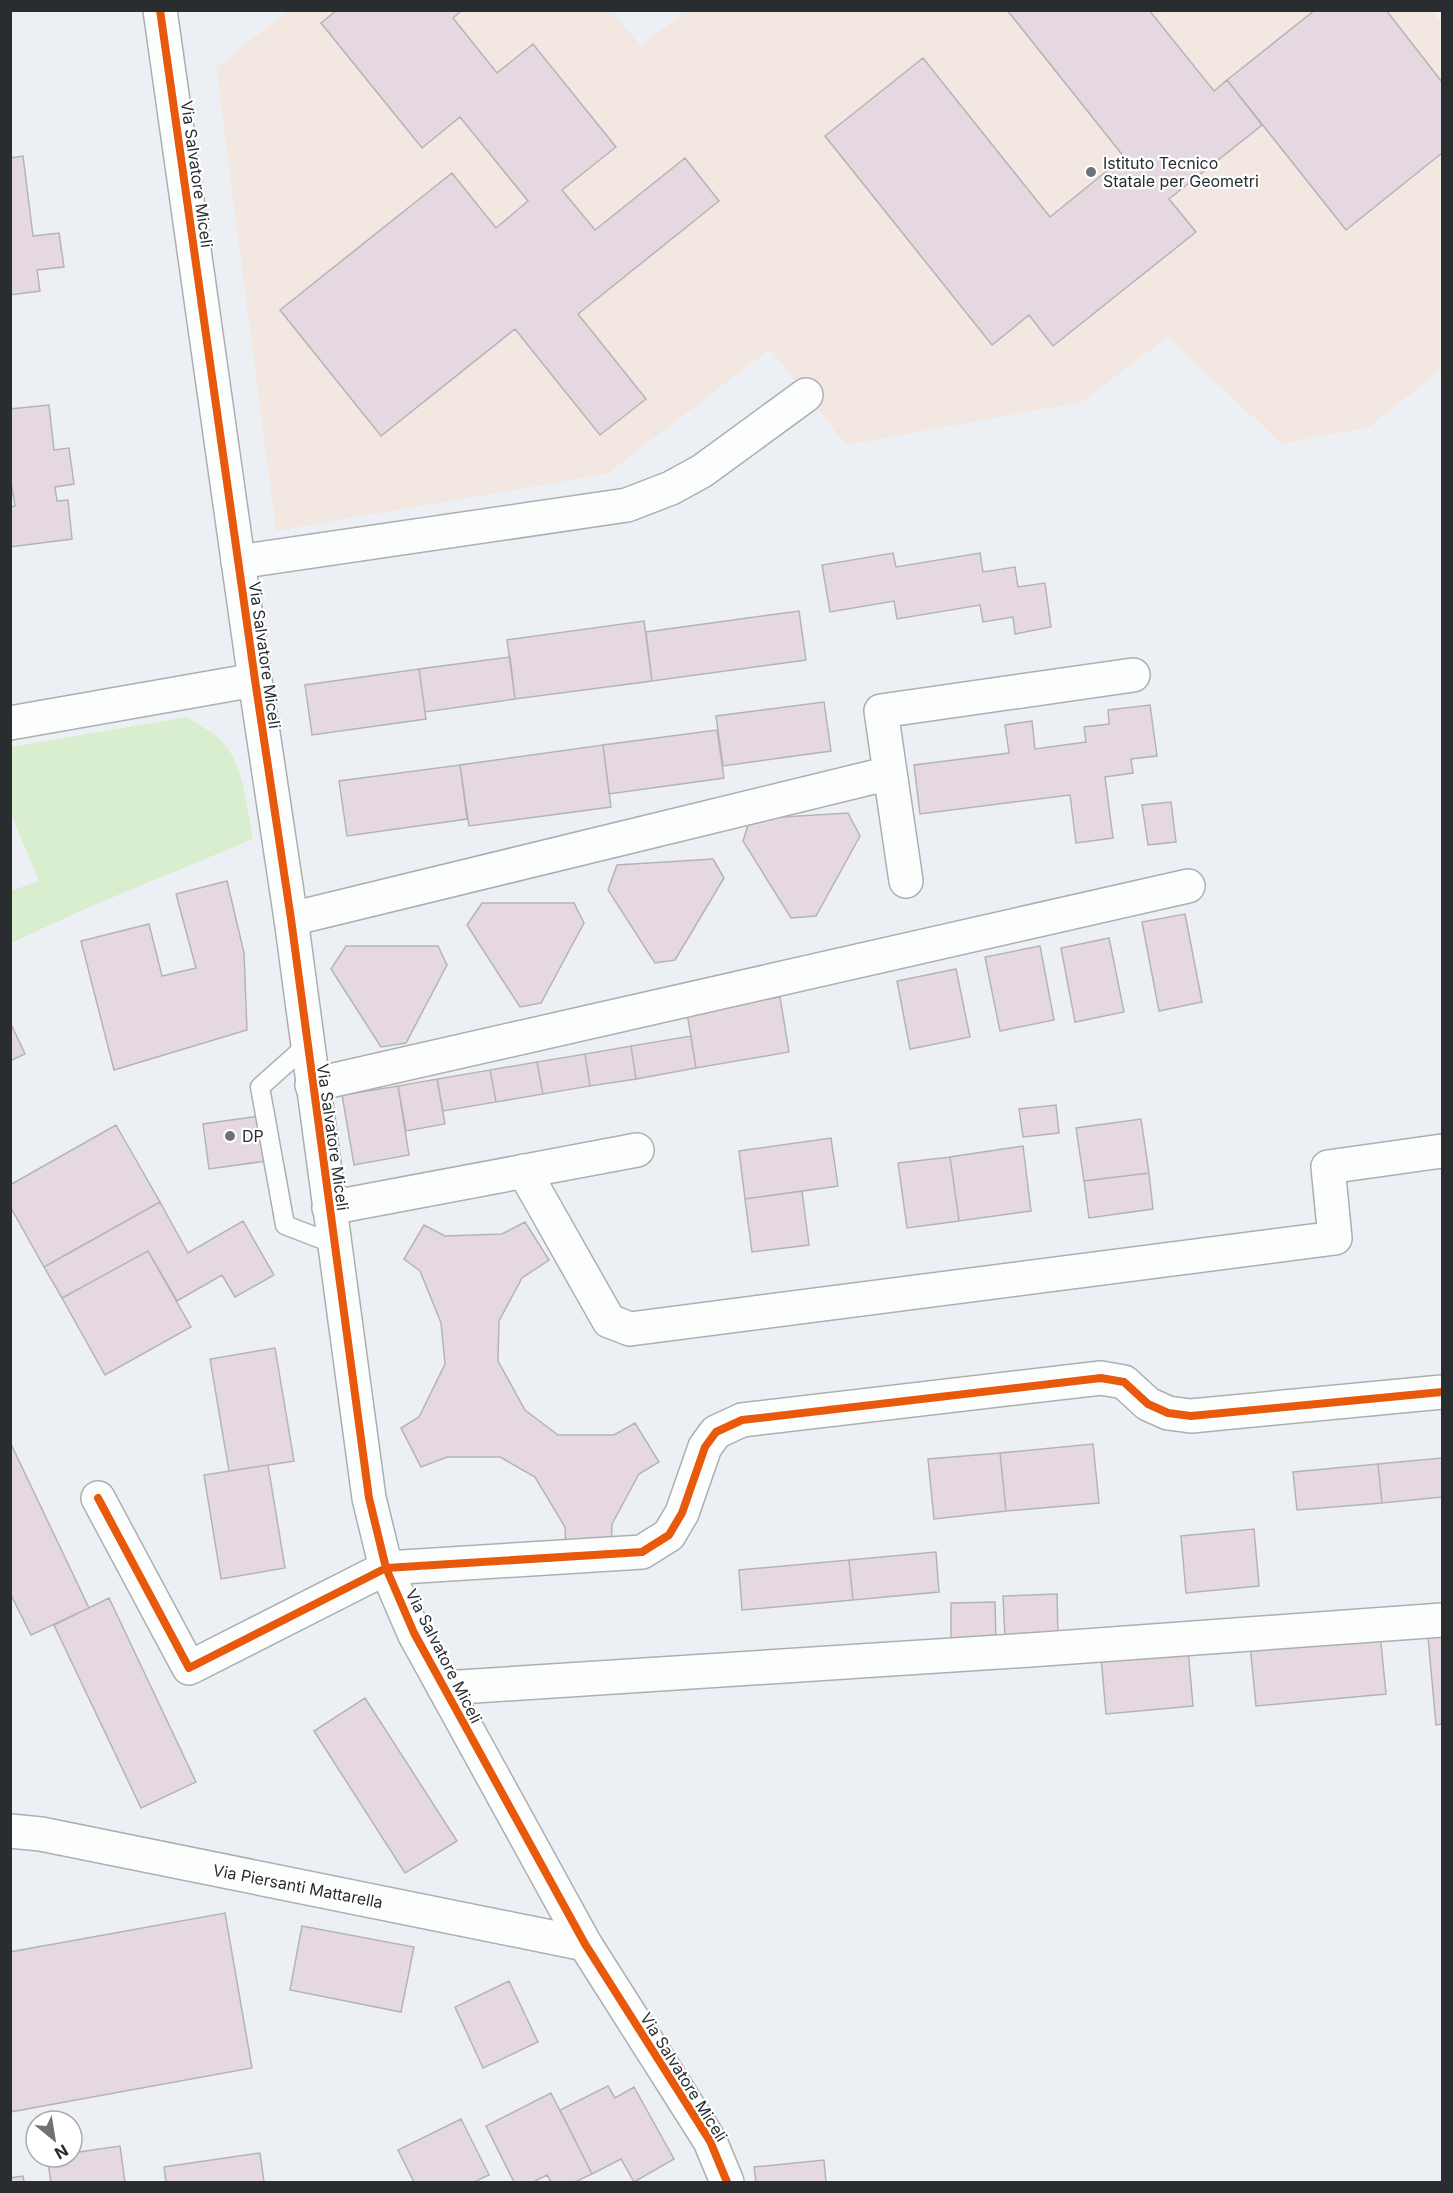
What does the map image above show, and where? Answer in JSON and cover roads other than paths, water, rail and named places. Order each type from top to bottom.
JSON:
[{"type":"street","name":"Via Salvatore Miceli","points":[[160,10],[291,918],[369,1498],[386,1568],[414,1633],[585,1944],[710,2141],[727,2182]]},
{"type":"street","points":[[238,562],[627,505],[671,488],[702,471],[806,395]]},
{"type":"street","points":[[906,880],[881,711],[1133,675]]},
{"type":"street","points":[[10,723],[255,680]]},
{"type":"street","points":[[291,918],[890,773]]},
{"type":"street","points":[[312,1085],[1188,886]]},
{"type":"street","points":[[329,1208],[637,1150]]},
{"type":"street","points":[[524,1171],[609,1321],[630,1329],[1335,1238],[1328,1167],[1443,1151]]},
{"type":"street","points":[[98,1498],[189,1668],[386,1568],[642,1552],[669,1534],[682,1513],[705,1447],[716,1432],[742,1420],[1101,1378],[1124,1382],[1148,1404],[1168,1413],[1191,1416],[1443,1392]]},
{"type":"street","points":[[444,1688],[1030,1650],[1443,1620]]},
{"type":"street","name":"Via Piersanti Mattarella","points":[[10,1831],[41,1834],[585,1944]]},
{"type":"lane","points":[[307,1045],[260,1087],[285,1226],[334,1244]]},
{"type":"place","name":"Istituto Tecnico Statale per Geometri","points":[[1091,172]]},
{"type":"place","name":"DP","points":[[230,1136]]}]
